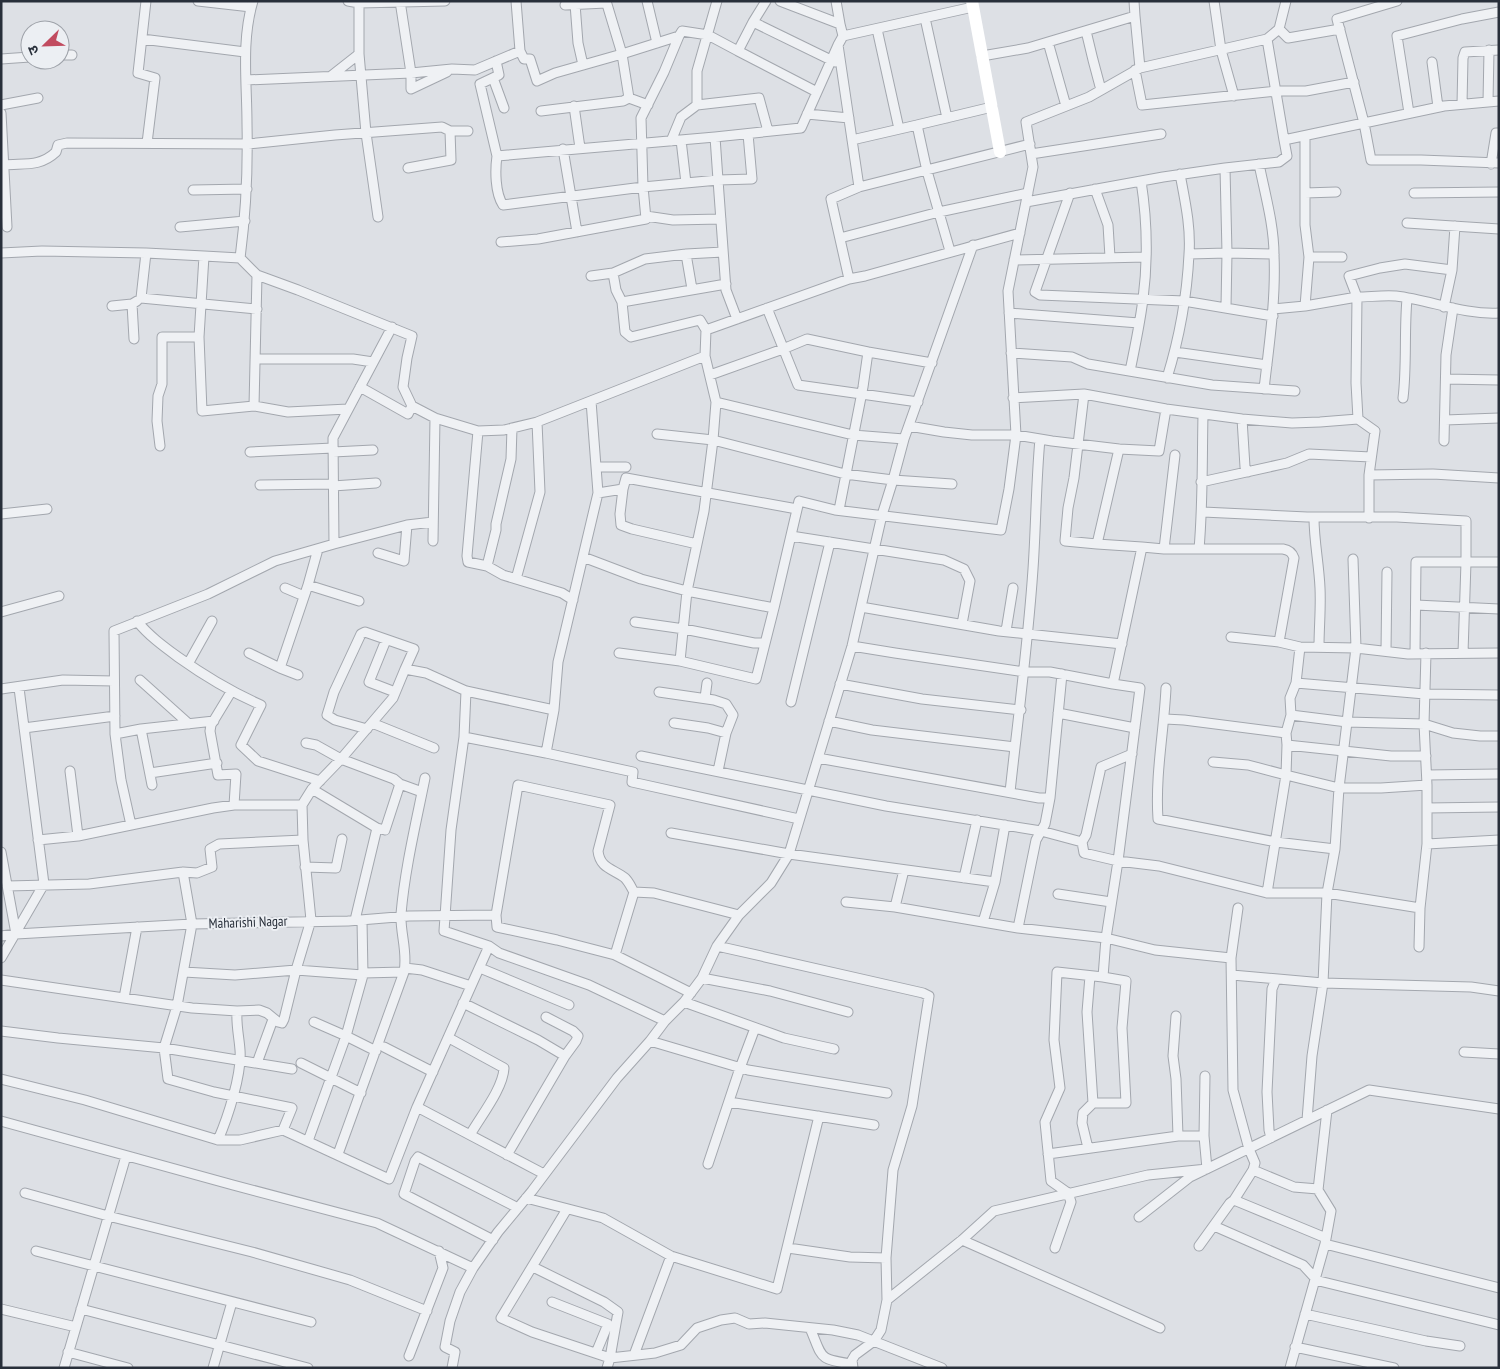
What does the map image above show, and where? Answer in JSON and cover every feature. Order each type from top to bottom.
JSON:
[{"type":"street","points":[[146,1],[138,73],[155,78],[147,143]]},
{"type":"street","points":[[198,1],[252,4],[248,20],[246,52],[247,189],[240,258]]},
{"type":"street","points":[[348,1],[359,3],[444,1]]},
{"type":"street","points":[[516,1],[520,51],[524,59],[530,59],[537,81],[555,73],[679,36]]},
{"type":"street","points":[[647,1],[657,43]]},
{"type":"street","points":[[698,105],[697,71],[717,1]]},
{"type":"street","points":[[738,52],[766,1]]},
{"type":"street","points":[[780,1],[840,24]]},
{"type":"street","points":[[497,156],[801,128],[843,36],[836,1]]},
{"type":"street","points":[[1134,1],[1142,105],[1276,91],[1306,91],[1354,82]]},
{"type":"street","points":[[1214,1],[1221,50],[1234,96]]},
{"type":"street","points":[[619,653],[680,661],[756,679],[799,501],[838,510],[1001,530],[1009,489],[1016,435],[1008,291],[1033,167],[1026,122],[1089,97],[1138,69],[1267,39],[1279,29],[1286,1]]},
{"type":"street","points":[[1397,1],[1337,19],[1364,123],[1371,160],[1495,163],[1496,133],[1499,133]]},
{"type":"street","points":[[400,2],[411,73],[411,89],[452,70]]},
{"type":"street","points":[[565,5],[606,2],[622,54],[628,98]]},
{"type":"street","points":[[359,3],[359,54],[366,133],[378,217]]},
{"type":"street","points":[[576,4],[578,43],[583,65]]},
{"type":"street","points":[[843,36],[925,18],[973,4],[1000,152]]},
{"type":"street","points":[[1409,114],[1397,36],[1462,19],[1499,12]]},
{"type":"street","points":[[982,56],[1028,48],[1135,16]]},
{"type":"street","points":[[925,18],[947,118]]},
{"type":"street","points":[[753,22],[841,66]]},
{"type":"street","points":[[877,28],[899,129]]},
{"type":"street","points":[[1279,29],[1288,38],[1340,29]]},
{"type":"street","points":[[502,242],[538,239],[646,219],[641,118],[682,31],[708,36],[817,92]]},
{"type":"street","points":[[1086,31],[1101,90]]},
{"type":"street","points":[[1267,39],[1287,156]]},
{"type":"street","points":[[142,40],[246,52]]},
{"type":"street","points":[[1048,42],[1066,106]]},
{"type":"street","points":[[838,45],[859,188]]},
{"type":"street","points":[[1462,104],[1464,52],[1494,50],[1488,102]]},
{"type":"street","points":[[246,80],[475,70],[520,51]]},
{"type":"street","points":[[331,77],[359,54]]},
{"type":"street","points":[[1,59],[20,58]]},
{"type":"street","points":[[496,61],[499,75],[480,84],[497,156],[499,199],[504,205],[643,187],[752,179],[748,134]]},
{"type":"street","points":[[1432,62],[1438,107]]},
{"type":"street","points":[[493,78],[504,108]]},
{"type":"street","points":[[1,105],[38,98]]},
{"type":"street","points":[[541,111],[623,101],[628,98],[648,105]]},
{"type":"street","points":[[671,140],[682,117],[698,105],[759,98],[768,132]]},
{"type":"street","points":[[1284,140],[1438,107],[1499,102]]},
{"type":"street","points":[[574,106],[580,148]]},
{"type":"street","points":[[852,140],[992,107]]},
{"type":"street","points":[[1,113],[7,227]]},
{"type":"street","points":[[807,114],[849,118]]},
{"type":"street","points":[[917,125],[927,170],[950,252]]},
{"type":"street","points":[[4,165],[39,163],[48,160],[56,152],[58,144],[248,144],[442,127],[450,131],[468,130]]},
{"type":"street","points":[[408,168],[451,160],[450,131]]},
{"type":"street","points":[[849,279],[831,199],[859,188],[1000,152],[1161,134]]},
{"type":"street","points":[[1304,136],[1305,224],[1309,257],[1305,306]]},
{"type":"street","points":[[715,137],[726,290],[737,319]]},
{"type":"street","points":[[681,140],[686,184]]},
{"type":"street","points":[[563,149],[577,232]]},
{"type":"street","points":[[840,238],[939,212],[1027,197],[1070,194],[1180,174],[1279,162],[1287,156],[1305,154]]},
{"type":"street","points":[[1259,164],[1270,219],[1274,254],[1273,313],[1264,389]]},
{"type":"street","points":[[1225,168],[1226,307]]},
{"type":"street","points":[[1167,378],[1175,352],[1184,301],[1189,254],[1188,222],[1180,174]]},
{"type":"street","points":[[1130,371],[1143,299],[1146,257],[1145,205],[1141,181]]},
{"type":"street","points":[[194,190],[247,189]]},
{"type":"street","points":[[1095,189],[1108,226],[1110,257]]},
{"type":"street","points":[[1305,193],[1336,192]]},
{"type":"street","points":[[1414,193],[1499,192]]},
{"type":"street","points":[[1070,194],[1035,292],[1040,295],[1184,301],[1273,313],[1357,297],[1395,296],[1489,314],[1499,313]]},
{"type":"street","points":[[646,216],[673,220],[721,219]]},
{"type":"street","points":[[180,227],[245,221]]},
{"type":"street","points":[[1408,223],[1499,229]]},
{"type":"street","points":[[1444,441],[1446,355],[1456,226]]},
{"type":"street","points":[[706,330],[849,279],[1020,233]]},
{"type":"street","points":[[452,1368],[455,1352],[444,1347],[450,1321],[460,1292],[473,1268],[617,1078],[691,993],[702,978],[716,946],[739,915],[771,883],[788,854],[852,646],[882,515],[904,439],[974,245]]},
{"type":"street","points":[[1,253],[42,251],[146,253],[240,258],[258,275],[412,336],[406,358],[403,387],[412,406],[435,418],[478,431],[504,430],[537,422],[705,356]]},
{"type":"street","points":[[591,276],[613,273],[645,259],[724,252]]},
{"type":"street","points":[[1189,254],[1227,252],[1274,254]]},
{"type":"street","points":[[141,298],[146,253]]},
{"type":"street","points":[[686,254],[692,289]]},
{"type":"street","points":[[204,256],[199,337],[202,411],[254,406],[288,412],[348,409]]},
{"type":"street","points":[[1014,260],[1146,257]]},
{"type":"street","points":[[1309,257],[1342,257]]},
{"type":"street","points":[[1358,419],[1356,383],[1357,297],[1349,276],[1405,264],[1452,270]]},
{"type":"street","points":[[613,273],[616,290],[622,302],[625,332],[631,337],[700,320],[706,330],[705,356],[716,402],[706,493],[687,590],[680,661]]},
{"type":"street","points":[[254,406],[258,275]]},
{"type":"street","points":[[622,302],[726,284]]},
{"type":"street","points":[[112,306],[132,304],[141,298],[256,309]]},
{"type":"street","points":[[1403,398],[1407,299]]},
{"type":"street","points":[[132,304],[134,339]]},
{"type":"street","points":[[766,308],[798,385],[918,402]]},
{"type":"street","points":[[1009,313],[1139,323]]},
{"type":"street","points":[[334,544],[333,438],[392,327]]},
{"type":"street","points":[[160,446],[158,396],[162,384],[162,337],[199,337]]},
{"type":"street","points":[[710,375],[783,349],[807,338],[868,352],[932,363]]},
{"type":"street","points":[[838,510],[862,394],[868,352]]},
{"type":"street","points":[[1011,352],[1072,358],[1088,364],[1212,385],[1295,391]]},
{"type":"street","points":[[1175,352],[1267,365]]},
{"type":"street","points":[[255,359],[373,362]]},
{"type":"street","points":[[1446,379],[1499,380]]},
{"type":"street","points":[[360,387],[408,414],[412,406]]},
{"type":"street","points":[[1013,398],[1084,394],[1166,409],[1242,419],[1292,423],[1358,419],[1375,431],[1369,475],[1369,518]]},
{"type":"street","points":[[1084,394],[1065,541],[1164,549],[1288,550],[1294,558],[1279,642]]},
{"type":"street","points":[[546,753],[554,710],[558,662],[598,493],[591,401]]},
{"type":"street","points":[[716,402],[853,435],[904,439]]},
{"type":"street","points":[[909,426],[972,435],[1016,435],[1078,444],[1159,450],[1166,409]]},
{"type":"street","points":[[1199,549],[1203,512],[1201,482],[1203,414]]},
{"type":"street","points":[[433,541],[435,418]]},
{"type":"street","points":[[1445,420],[1499,418]]},
{"type":"street","points":[[1242,419],[1245,467],[1248,472]]},
{"type":"street","points":[[516,579],[540,492],[537,422]]},
{"type":"street","points":[[486,566],[496,530],[511,458],[512,428]]},
{"type":"street","points":[[478,431],[468,562],[486,566],[503,575],[562,594],[573,600]]},
{"type":"street","points":[[657,434],[713,440],[845,474],[893,480],[952,484]]},
{"type":"street","points":[[1010,792],[1021,710],[1034,567],[1036,491],[1040,439]]},
{"type":"street","points":[[1097,544],[1120,448]]},
{"type":"street","points":[[250,452],[373,450]]},
{"type":"street","points":[[1201,482],[1287,463],[1309,454],[1372,458]]},
{"type":"street","points":[[1164,549],[1176,455]]},
{"type":"street","points":[[596,468],[626,468]]},
{"type":"street","points":[[1369,475],[1433,474],[1499,478]]},
{"type":"street","points":[[697,544],[621,525],[620,514],[626,478],[797,509]]},
{"type":"street","points":[[260,485],[376,483]]},
{"type":"street","points":[[598,493],[623,488]]},
{"type":"street","points":[[1,514],[47,509]]},
{"type":"street","points":[[1203,512],[1314,518],[1397,517],[1466,521],[1463,653]]},
{"type":"street","points":[[1314,518],[1320,588],[1319,647]]},
{"type":"street","points":[[131,825],[121,780],[115,734],[114,631],[208,594],[275,561],[407,525],[433,522]]},
{"type":"street","points":[[378,553],[404,560],[407,525]]},
{"type":"street","points":[[790,536],[944,560],[964,569],[970,581],[962,624]]},
{"type":"street","points":[[791,702],[830,542]]},
{"type":"street","points":[[1113,684],[1142,547]]},
{"type":"street","points":[[280,668],[318,549]]},
{"type":"street","points":[[583,557],[641,579],[774,608]]},
{"type":"street","points":[[1307,1120],[1312,1056],[1323,983],[1327,893],[1335,849],[1339,788],[1356,648],[1353,558]]},
{"type":"street","points":[[1415,653],[1416,562],[1499,562]]},
{"type":"street","points":[[1386,651],[1387,572]]},
{"type":"street","points":[[308,585],[359,601]]},
{"type":"street","points":[[285,588],[304,596]]},
{"type":"street","points":[[1006,631],[1013,588]]},
{"type":"street","points":[[1,612],[59,596]]},
{"type":"street","points":[[1416,605],[1499,609]]},
{"type":"street","points":[[861,607],[999,631],[1122,644]]},
{"type":"street","points":[[137,621],[160,644],[188,664],[230,692],[261,705],[241,745],[258,761],[320,781]]},
{"type":"street","points":[[188,664],[212,621]]},
{"type":"street","points":[[635,622],[684,629],[754,643],[765,643]]},
{"type":"street","points":[[1,980],[177,1006],[237,1011],[259,1010],[282,1023],[311,920],[302,840],[302,805],[312,790],[341,759],[369,726],[393,698],[414,649],[365,632],[361,634],[334,692],[327,715],[335,720],[369,726],[434,748]]},
{"type":"street","points":[[1231,637],[1279,642],[1300,647],[1356,648],[1426,654],[1499,653]]},
{"type":"street","points":[[386,640],[369,682],[395,692]]},
{"type":"street","points":[[852,646],[895,654],[1025,672],[1050,672],[1140,688],[1118,861],[1106,938],[1104,977]]},
{"type":"street","points":[[1267,893],[1286,775],[1286,732],[1291,715],[1290,698],[1296,684],[1300,647]]},
{"type":"street","points":[[249,653],[298,675]]},
{"type":"street","points":[[1419,947],[1420,908],[1427,844],[1427,775],[1424,724],[1426,654]]},
{"type":"street","points":[[405,669],[426,673],[466,691],[554,710]]},
{"type":"street","points":[[1018,928],[1036,840],[1045,824],[1050,798],[1062,674]]},
{"type":"street","points":[[1,689],[19,688],[63,680],[114,681]]},
{"type":"street","points":[[140,680],[189,724]]},
{"type":"street","points":[[704,698],[707,683]]},
{"type":"street","points":[[840,684],[922,699],[1021,710]]},
{"type":"street","points":[[1296,684],[1425,694],[1499,695]]},
{"type":"street","points":[[1,958],[44,884],[19,688]]},
{"type":"street","points":[[1166,688],[1165,719],[1156,801],[1158,818],[1276,842],[1335,849]]},
{"type":"street","points":[[466,691],[464,737],[451,830],[444,931],[489,946],[499,953],[589,985],[665,1021]]},
{"type":"street","points":[[230,692],[211,725],[210,732],[218,775],[236,774],[234,806]]},
{"type":"street","points":[[659,692],[704,698],[726,704],[733,715],[726,733],[718,770]]},
{"type":"street","points":[[1058,713],[1135,728]]},
{"type":"street","points":[[1291,715],[1347,722],[1424,724],[1453,733],[1499,736]]},
{"type":"street","points":[[24,728],[115,716]]},
{"type":"street","points":[[1165,719],[1286,732]]},
{"type":"street","points":[[115,734],[214,721]]},
{"type":"street","points":[[829,721],[872,730],[1015,747]]},
{"type":"street","points":[[674,723],[708,728],[726,733]]},
{"type":"street","points":[[141,730],[152,786]]},
{"type":"street","points":[[464,737],[633,772],[632,782],[799,819]]},
{"type":"street","points":[[306,743],[316,745],[341,759],[422,792]]},
{"type":"street","points":[[1287,745],[1391,756],[1426,756]]},
{"type":"street","points":[[1132,754],[1101,767],[1086,835],[1082,842],[1084,853],[1118,861],[1159,866],[1267,893],[1327,893],[1420,908]]},
{"type":"street","points":[[641,756],[718,770],[886,806],[1041,831],[1082,842]]},
{"type":"street","points":[[818,758],[1050,798]]},
{"type":"street","points":[[1213,762],[1248,765],[1339,788],[1427,785]]},
{"type":"street","points":[[150,773],[217,763]]},
{"type":"street","points":[[70,770],[78,836]]},
{"type":"street","points":[[1427,775],[1499,774]]},
{"type":"street","points":[[338,1154],[380,1049],[405,970],[401,917],[405,885],[425,778]]},
{"type":"street","points":[[312,790],[377,828],[384,830],[400,784]]},
{"type":"street","points":[[634,892],[624,878],[605,866],[599,859],[598,851],[610,805],[518,785],[496,915],[497,927],[615,955],[691,993]]},
{"type":"street","points":[[38,840],[78,836],[213,808],[302,805]]},
{"type":"street","points":[[1427,808],[1499,807]]},
{"type":"street","points":[[964,878],[977,820]]},
{"type":"street","points":[[983,922],[995,882],[1005,825]]},
{"type":"street","points":[[308,1141],[346,1036],[363,974],[358,920],[377,828]]},
{"type":"street","points":[[671,833],[788,854],[995,882]]},
{"type":"street","points":[[305,867],[336,868],[342,839]]},
{"type":"street","points":[[7,886],[89,884],[183,872],[197,873],[212,867],[210,849],[219,844],[302,840]]},
{"type":"street","points":[[1427,844],[1499,840]]},
{"type":"street","points":[[1,852],[16,934]]},
{"type":"street","points":[[895,907],[904,870]]},
{"type":"street","points":[[183,872],[192,924],[177,1006],[164,1048],[168,1079],[214,1092],[292,1108],[284,1130]]},
{"type":"street","points":[[634,892],[654,893],[739,915]]},
{"type":"street","points":[[615,955],[634,892]]},
{"type":"street","points":[[1058,894],[1112,902]]},
{"type":"street","points":[[846,902],[895,907],[1018,928],[1106,938],[1155,950],[1231,958]]},
{"type":"street","points":[[1199,1246],[1230,1202],[1234,1200],[1253,1170],[1255,1163],[1233,1090],[1231,958],[1238,908]]},
{"type":"street","name":"Maharishi Nagar","points":[[1,936],[192,924],[496,915]]},
{"type":"street","points":[[124,998],[137,928]]},
{"type":"street","points":[[1,1078],[95,1103],[218,1140],[240,1140],[284,1130],[389,1179],[417,1107],[489,946]]},
{"type":"street","points":[[716,946],[923,993],[929,996],[912,1106],[892,1170],[886,1258],[887,1300],[881,1330],[874,1340],[855,1355],[852,1366],[830,1361],[822,1356],[810,1328]]},
{"type":"street","points":[[480,968],[569,1005]]},
{"type":"street","points":[[184,972],[235,975],[296,970],[363,974],[422,970],[471,986]]},
{"type":"street","points":[[1054,1248],[1071,1202],[1068,1193],[1051,1182],[1045,1122],[1060,1088],[1054,1040],[1058,972],[1126,981],[1122,1028],[1126,1103],[1092,1103]]},
{"type":"street","points":[[1232,975],[1323,983],[1471,987],[1499,991]]},
{"type":"street","points":[[1088,1148],[1082,1123],[1083,1113],[1092,1103],[1087,1012],[1090,976]]},
{"type":"street","points":[[702,978],[770,991],[848,1012]]},
{"type":"street","points":[[1271,1138],[1268,1130],[1267,1092],[1272,989],[1276,979]]},
{"type":"street","points":[[684,1002],[784,1038],[834,1049]]},
{"type":"street","points":[[463,1003],[538,1040],[565,1056]]},
{"type":"street","points":[[218,1140],[234,1095],[240,1050],[236,1024],[237,1011]]},
{"type":"street","points":[[1176,1016],[1173,1056],[1176,1079],[1178,1136]]},
{"type":"street","points":[[507,1155],[578,1036],[573,1031],[546,1017]]},
{"type":"street","points":[[257,1063],[272,1022]]},
{"type":"street","points":[[314,1022],[433,1072]]},
{"type":"street","points":[[708,1164],[755,1028]]},
{"type":"street","points":[[1,1031],[164,1048],[292,1069]]},
{"type":"street","points":[[449,1038],[504,1068],[504,1075],[470,1135]]},
{"type":"street","points":[[650,1041],[740,1068],[887,1093]]},
{"type":"street","points":[[1464,1052],[1499,1054]]},
{"type":"street","points":[[301,1063],[361,1093]]},
{"type":"street","points":[[1205,1076],[1204,1136],[1206,1169]]},
{"type":"street","points":[[1139,1217],[1190,1177],[1369,1090],[1499,1109]]},
{"type":"street","points":[[729,1102],[874,1125]]},
{"type":"street","points":[[417,1107],[544,1174]]},
{"type":"street","points":[[1318,1190],[1327,1110]]},
{"type":"street","points":[[526,1198],[603,1218],[671,1256],[777,1289],[819,1116]]},
{"type":"street","points":[[1,1121],[377,1223],[473,1268]]},
{"type":"street","points":[[1048,1154],[1178,1136],[1204,1136]]},
{"type":"street","points":[[64,1368],[126,1156]]},
{"type":"street","points":[[493,1240],[404,1194],[418,1157],[518,1208]]},
{"type":"street","points":[[887,1300],[962,1240],[994,1211],[1148,1175],[1206,1169]]},
{"type":"street","points":[[1253,1170],[1294,1187],[1318,1188],[1331,1212],[1326,1241],[1290,1368]]},
{"type":"street","points":[[25,1193],[252,1252],[350,1280],[427,1311]]},
{"type":"street","points":[[1234,1200],[1326,1241],[1499,1288]]},
{"type":"street","points":[[567,1209],[500,1318],[532,1332],[610,1358],[655,1353],[681,1345],[698,1328],[721,1320],[735,1318],[749,1324],[765,1323],[833,1330],[874,1340],[885,1347],[942,1368]]},
{"type":"street","points":[[1214,1226],[1303,1265],[1315,1280],[1499,1325]]},
{"type":"street","points":[[962,1240],[1160,1328]]},
{"type":"street","points":[[788,1248],[850,1257],[886,1258]]},
{"type":"street","points":[[36,1251],[311,1322]]},
{"type":"street","points":[[409,1356],[443,1268],[439,1251]]},
{"type":"street","points":[[634,1355],[671,1256]]},
{"type":"street","points":[[533,1267],[604,1302],[618,1312],[607,1368]]},
{"type":"street","points":[[213,1368],[232,1302]]},
{"type":"street","points":[[552,1302],[608,1324],[596,1353]]},
{"type":"street","points":[[1,1309],[76,1328]]},
{"type":"street","points":[[81,1309],[308,1368]]},
{"type":"street","points":[[1305,1314],[1426,1341],[1460,1346]]},
{"type":"street","points":[[1295,1347],[1394,1368]]},
{"type":"street","points":[[68,1352],[128,1368]]}]
